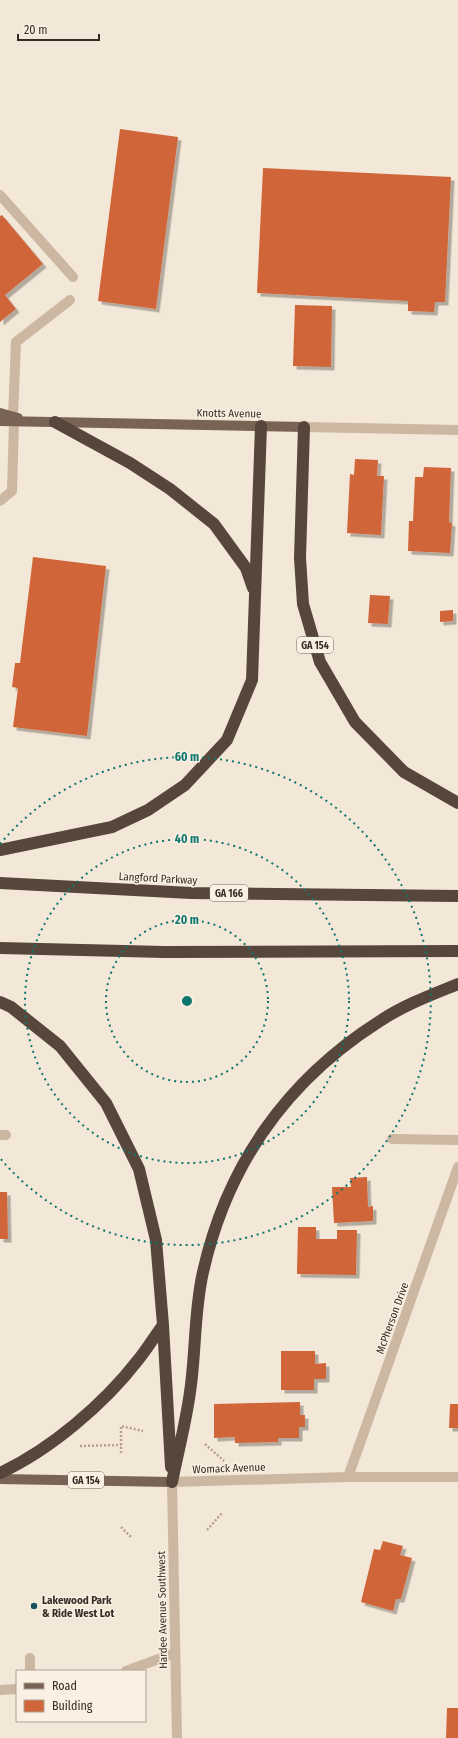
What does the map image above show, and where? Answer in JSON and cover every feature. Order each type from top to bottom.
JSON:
[{"type":"highway","points":[[55,422],[130,463],[165,485],[214,524],[246,568],[255,595]]},
{"type":"highway","points":[[0,850],[112,827],[148,810],[185,785],[227,740],[252,680],[261,426]]},
{"type":"highway","name":"GA 154","points":[[304,427],[300,558],[303,604],[320,662],[355,722],[404,772],[458,803]]},
{"type":"highway","name":"Langford Parkway","points":[[0,883],[191,893],[458,896]]},
{"type":"highway","points":[[0,948],[164,952],[458,951]]},
{"type":"highway","points":[[172,1482],[190,1391],[202,1273],[224,1202],[239,1170],[281,1108],[311,1075],[326,1062],[380,1021],[412,1003],[458,984]]},
{"type":"highway","points":[[0,1002],[11,1007],[60,1046],[106,1103],[139,1169],[156,1240],[163,1325],[172,1482]]},
{"type":"highway","points":[[0,1473],[24,1462],[55,1440],[90,1410],[116,1386],[138,1360],[163,1325]]},
{"type":"main road","points":[[0,413],[13,419]]},
{"type":"main road","points":[[0,420],[13,419]]},
{"type":"main road","name":"Knotts Avenue","points":[[13,419],[55,422],[304,427]]},
{"type":"main road","name":"Womack Avenue","points":[[0,1478],[172,1482]]},
{"type":"street","points":[[0,195],[73,277]]},
{"type":"street","points":[[0,501],[12,491],[16,342],[70,300]]},
{"type":"street","name":"Knotts Avenue","points":[[304,427],[458,430]]},
{"type":"street","points":[[392,1139],[458,1140]]},
{"type":"street","name":"McPherson Drive","points":[[348,1476],[458,1167]]},
{"type":"street","name":"Womack Avenue","points":[[172,1482],[348,1476],[458,1477]]},
{"type":"street","name":"Hardee Avenue Southwest","points":[[172,1482],[177,1738]]},
{"type":"street","points":[[129,1670],[175,1653]]},
{"type":"street","points":[[30,1658],[30,1670]]},
{"type":"street","points":[[0,1690],[16,1689]]},
{"type":"path","points":[[121,1453],[121,1426],[143,1431]]},
{"type":"path","points":[[205,1444],[225,1462]]},
{"type":"path","points":[[78,1446],[121,1445]]},
{"type":"path","points":[[207,1530],[222,1512]]},
{"type":"path","points":[[121,1527],[132,1538]]},
{"type":"building","points":[[120,129],[178,137],[156,309],[98,301]]},
{"type":"building","points":[[263,168],[451,177],[445,302],[435,302],[434,312],[408,311],[408,301],[257,293]]},
{"type":"building","points":[[2,215],[43,264],[5,295],[16,309],[0,322],[0,216]]},
{"type":"building","points":[[295,305],[332,306],[331,367],[293,366]]},
{"type":"building","points":[[355,459],[378,460],[377,476],[384,476],[381,535],[347,533],[350,474],[354,475]]},
{"type":"building","points":[[424,467],[451,468],[449,522],[452,523],[450,553],[408,551],[409,521],[413,521],[415,477],[423,477]]},
{"type":"building","points":[[33,557],[106,566],[87,736],[13,727],[18,688],[12,687],[15,663],[20,663]]},
{"type":"building","points":[[370,595],[390,596],[388,624],[368,623]]},
{"type":"building","points":[[453,610],[453,621],[440,622],[440,611]]},
{"type":"building","points":[[367,1177],[368,1207],[373,1206],[373,1221],[334,1223],[332,1187],[351,1187],[350,1178]]},
{"type":"building","points":[[0,1192],[7,1192],[8,1239],[0,1239]]},
{"type":"building","points":[[298,1227],[316,1227],[316,1239],[337,1239],[337,1230],[357,1230],[356,1275],[297,1274]]},
{"type":"building","points":[[281,1351],[315,1351],[315,1364],[326,1363],[326,1379],[314,1379],[314,1390],[281,1390]]},
{"type":"building","points":[[300,1402],[300,1415],[305,1415],[305,1427],[299,1427],[299,1438],[278,1438],[278,1442],[235,1443],[235,1437],[214,1438],[214,1404]]},
{"type":"building","points":[[450,1404],[458,1404],[458,1428],[449,1428]]},
{"type":"building","points":[[383,1541],[403,1546],[400,1555],[412,1558],[401,1599],[396,1599],[393,1611],[361,1602],[374,1549],[380,1550]]},
{"type":"building","points":[[447,1708],[458,1708],[458,1738],[446,1738]]},
{"type":"place","name":"Lakewood Park & Ride West Lot","points":[[34,1606]]}]
